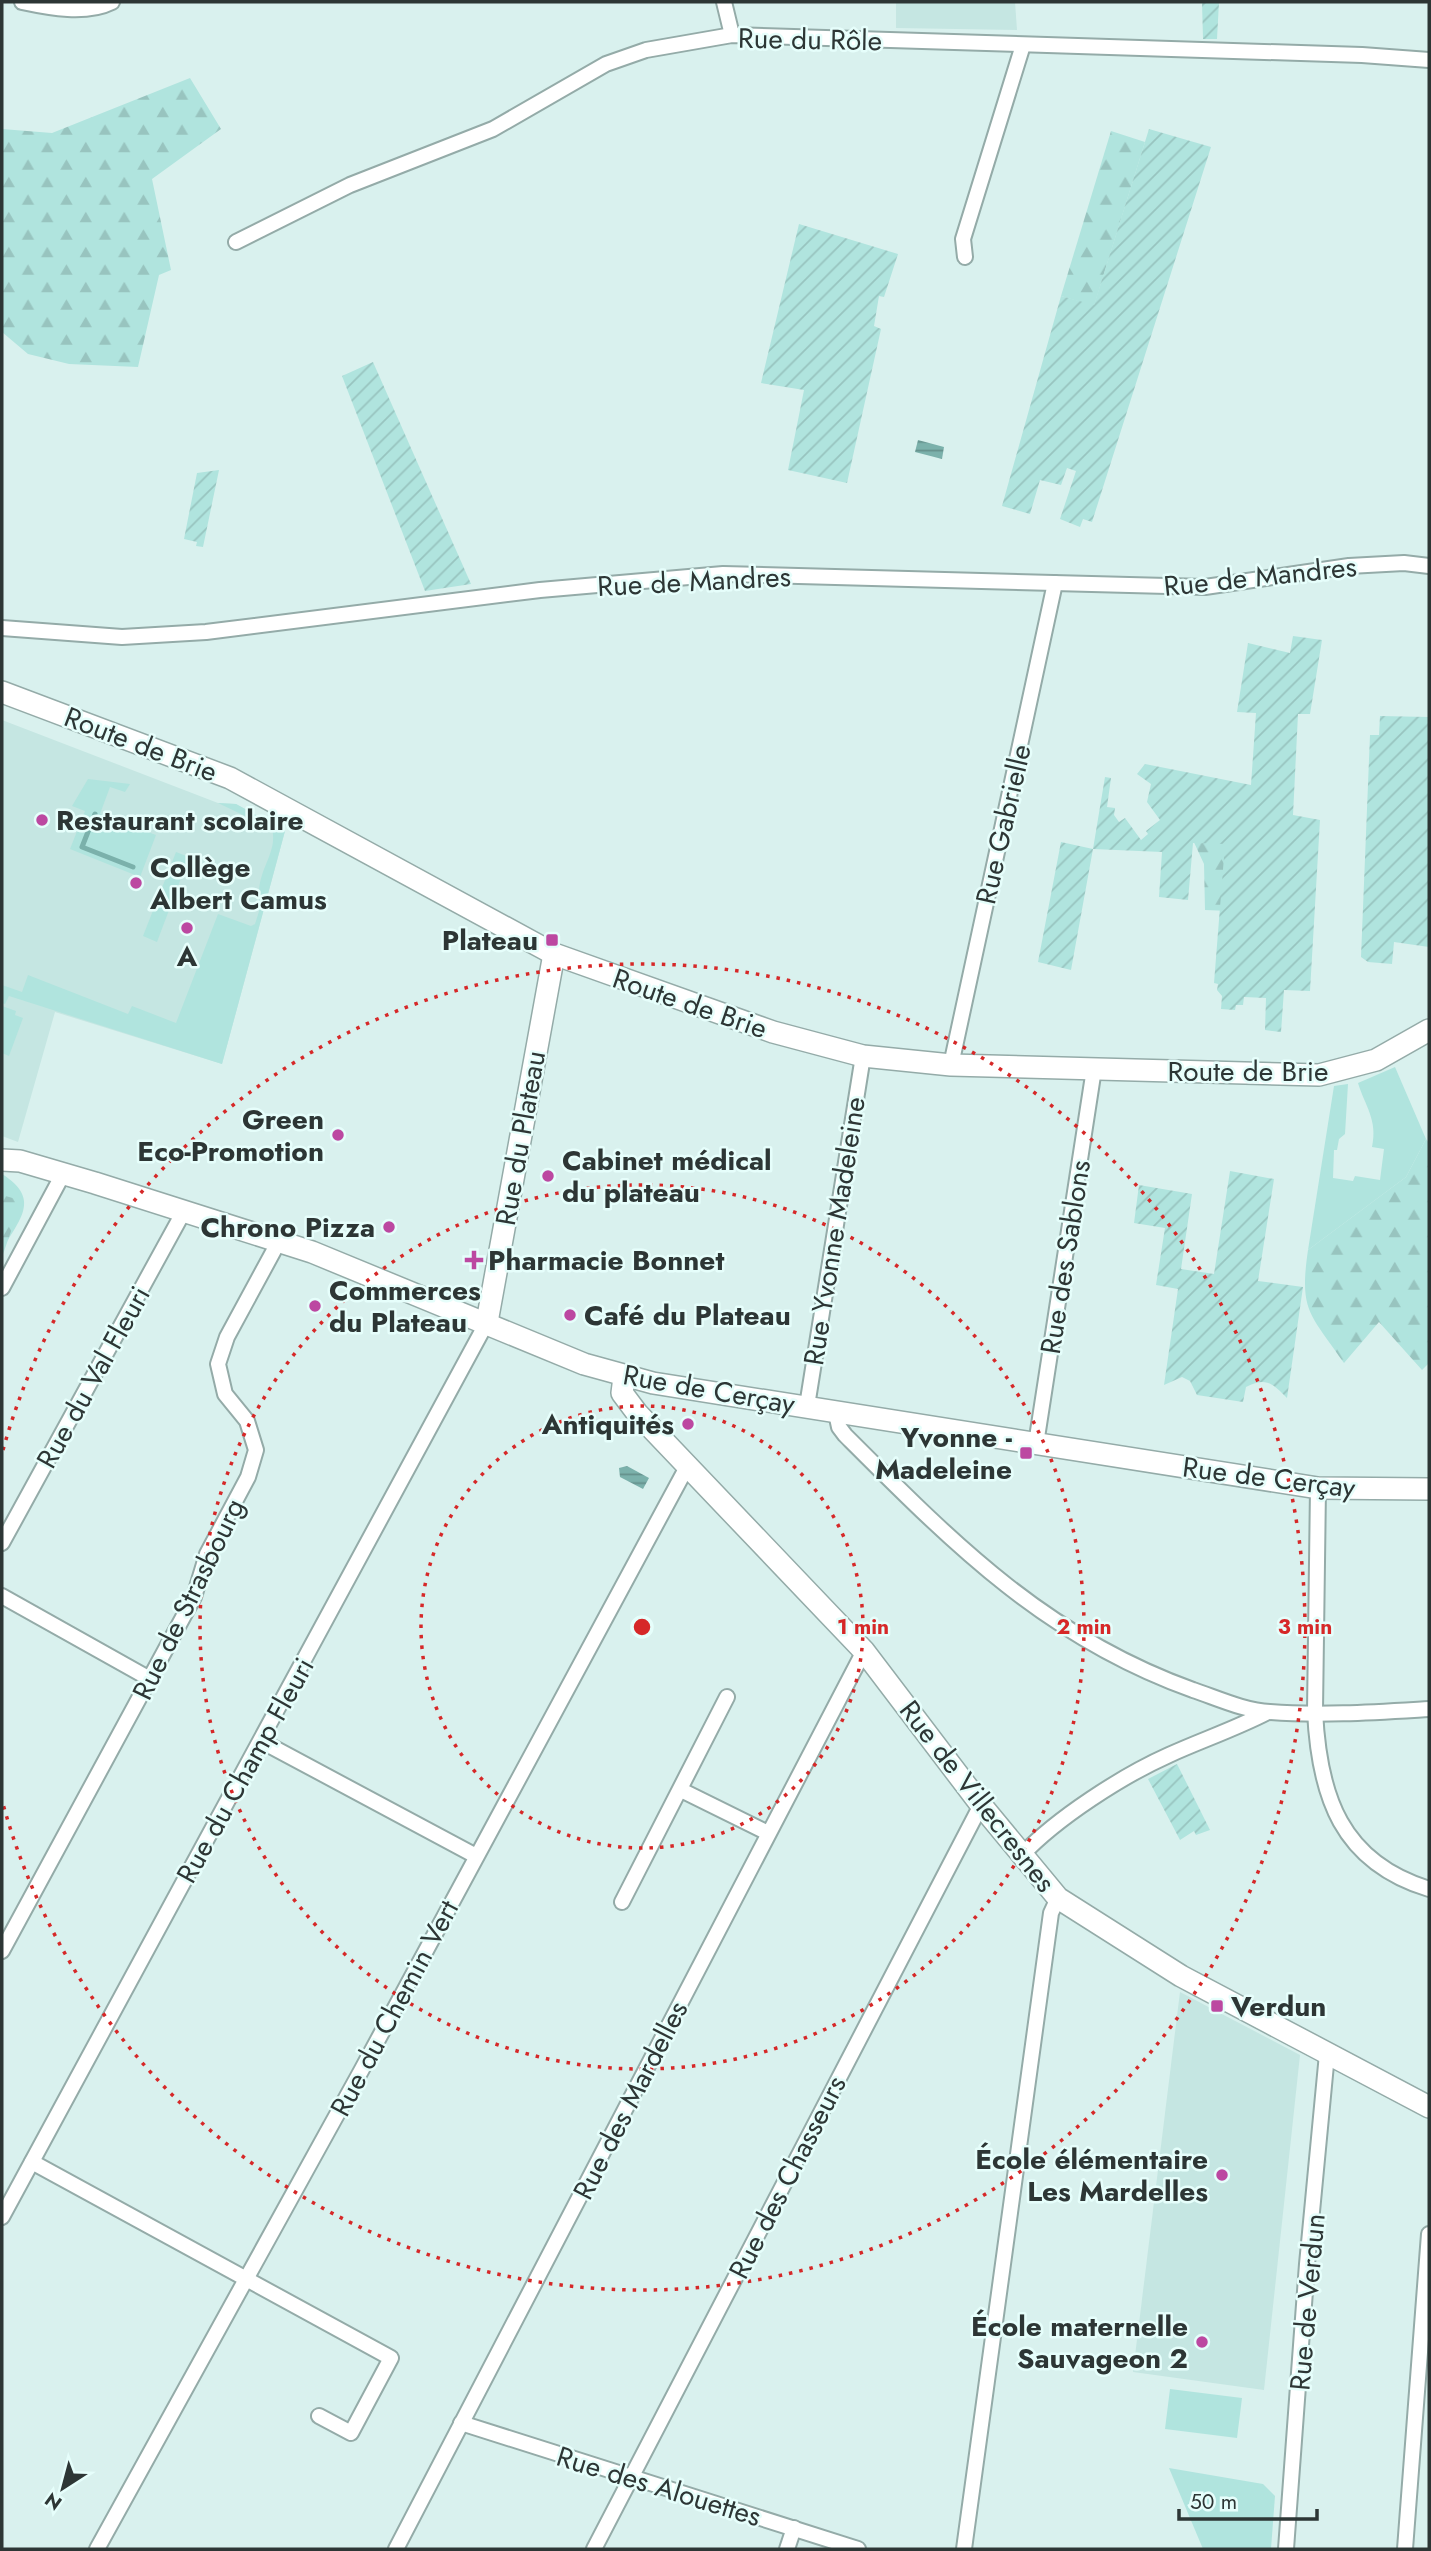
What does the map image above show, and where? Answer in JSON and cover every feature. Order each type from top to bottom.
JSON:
[{"type":"street","points":[[22,2],[52,8],[100,8],[112,2]]},
{"type":"street","points":[[724,2],[732,35]]},
{"type":"street","name":"Rue du Rôle","points":[[236,242],[350,185],[493,129],[606,64],[646,50],[732,35],[1349,55],[1429,60]]},
{"type":"street","points":[[965,257],[963,239],[1023,45]]},
{"type":"street","name":"Rue de Mandres","points":[[2,628],[122,637],[206,632],[541,590],[723,574],[1205,587],[1349,566],[1404,563],[1429,566]]},
{"type":"street","name":"Rue Gabrielle","points":[[951,1065],[1055,583]]},
{"type":"street","name":"Route de Brie","points":[[2,691],[230,778],[554,954],[773,1032],[863,1056],[951,1065],[1319,1075],[1376,1060],[1429,1030]]},
{"type":"street","name":"Rue du Plateau","points":[[487,1322],[554,954]]},
{"type":"street","name":"Rue Yvonne Madeleine","points":[[807,1406],[863,1056]]},
{"type":"street","name":"Rue des Sablons","points":[[1036,1444],[1094,1069]]},
{"type":"street","name":"Rue de Cerçay","points":[[2,1148],[11,1160],[184,1210],[279,1241],[487,1322],[583,1364],[624,1377],[1318,1488],[1429,1489]]},
{"type":"street","points":[[2,1288],[63,1174]]},
{"type":"street","name":"Rue du Val Fleuri","points":[[2,1543],[184,1210]]},
{"type":"street","name":"Rue de Strasbourg","points":[[2,1951],[194,1597],[206,1554],[251,1468],[256,1450],[247,1421],[225,1394],[218,1364],[227,1337],[279,1241]]},
{"type":"street","name":"Rue du Champ Fleuri","points":[[2,2217],[487,1322]]},
{"type":"street","name":"Rue de Villecresnes","points":[[624,1377],[622,1393],[864,1651],[981,1805],[1058,1898],[1170,1969],[1429,2107]]},
{"type":"street","points":[[836,1413],[839,1427],[845,1435],[958,1548],[1039,1611],[1100,1649],[1147,1672],[1220,1700],[1268,1712],[1429,1709]]},
{"type":"street","name":"Rue du Chemin Vert","points":[[97,2549],[362,2071],[475,1856],[688,1465]]},
{"type":"street","points":[[1318,1488],[1315,1712],[1317,1748],[1324,1785],[1341,1826],[1372,1860],[1409,1882],[1429,1889]]},
{"type":"street","points":[[2,1596],[150,1679]]},
{"type":"street","name":"Rue des Mardelles","points":[[396,2549],[864,1651]]},
{"type":"street","points":[[622,1902],[727,1697]]},
{"type":"street","points":[[1022,1855],[1121,1780],[1169,1755],[1231,1732],[1268,1712]]},
{"type":"street","points":[[261,1741],[475,1856]]},
{"type":"street","points":[[681,1790],[768,1833]]},
{"type":"street","name":"Rue des Chasseurs","points":[[594,2549],[981,1805]]},
{"type":"street","points":[[964,2549],[1051,1913],[1058,1898]]},
{"type":"street","name":"Rue de Verdun","points":[[1286,2549],[1322,2087],[1327,2054]]},
{"type":"street","points":[[32,2162],[391,2358],[351,2433],[319,2416]]},
{"type":"street","points":[[1405,2549],[1429,2234]]},
{"type":"street","name":"Rue des Alouettes","points":[[461,2423],[858,2549]]},
{"type":"street","points":[[787,2549],[794,2528]]},
{"type":"shaded area","points":[[896,2],[1015,2],[1017,30],[896,28]]},
{"type":"shaded area","points":[[918,440],[944,447],[942,459],[915,452]]},
{"type":"shaded area","name":"Collège Albert Camus","points":[[2,720],[218,803],[236,804],[285,831],[222,1064],[55,1012],[18,1142],[2,1136]]},
{"type":"shaded area","points":[[627,1466],[649,1478],[643,1489],[620,1477],[619,1468]]},
{"type":"shaded area","name":"École élémentaire Les Mardelles","points":[[1180,1992],[1300,2055],[1264,2390],[1133,2372]]},
{"type":"green space","points":[[1202,2],[1219,2],[1217,39],[1203,39]]},
{"type":"green space","points":[[190,78],[221,129],[152,179],[171,270],[159,275],[138,367],[69,364],[28,354],[2,332],[2,129],[52,133]]},
{"type":"green space","points":[[1149,129],[1211,147],[1092,522],[1083,519],[1080,527],[1060,519],[1076,471],[1067,468],[1061,485],[1040,480],[1030,514],[1002,506],[1061,296],[1094,305]]},
{"type":"green space","points":[[1111,131],[1145,142],[1094,306],[1061,296]]},
{"type":"green space","points":[[799,224],[898,254],[884,297],[879,296],[874,326],[881,329],[847,483],[788,470],[804,390],[761,383]]},
{"type":"green space","points":[[373,362],[471,584],[425,591],[342,376]]},
{"type":"green space","points":[[219,470],[203,547],[196,546],[197,542],[184,539],[197,473]]},
{"type":"green space","points":[[1293,636],[1322,640],[1310,714],[1298,714],[1293,815],[1320,820],[1310,991],[1284,990],[1281,1032],[1265,1030],[1266,998],[1244,997],[1243,1005],[1236,1005],[1235,1010],[1221,1009],[1222,996],[1217,990],[1218,984],[1214,983],[1225,844],[1193,843],[1188,900],[1159,897],[1162,852],[1093,849],[1105,777],[1111,778],[1107,807],[1115,808],[1114,815],[1119,822],[1125,818],[1141,840],[1148,834],[1146,831],[1160,820],[1147,802],[1151,784],[1137,774],[1145,764],[1251,785],[1256,713],[1237,712],[1248,643],[1290,653]]},
{"type":"green space","points":[[1380,716],[1429,717],[1429,947],[1394,942],[1392,964],[1368,962],[1361,957],[1370,735],[1379,735]]},
{"type":"green space","points":[[88,779],[130,784],[125,792],[110,787],[100,814],[156,835],[140,877],[70,849],[85,811],[72,806]]},
{"type":"green space","points":[[218,803],[236,804],[285,831],[222,1064],[9,996],[5,1004],[2,1003],[2,985],[22,992],[28,975],[128,1014],[132,1006],[176,1023],[218,914],[251,926],[255,924],[261,905],[260,884],[272,847],[272,829]]},
{"type":"green space","points":[[1214,828],[1289,923],[1293,981],[1229,911],[1205,910],[1204,864],[1192,838]]},
{"type":"green space","points":[[1061,842],[1093,849],[1071,970],[1038,962]]},
{"type":"green space","points":[[176,852],[189,857],[157,942],[143,936]]},
{"type":"green space","points":[[2,1006],[16,1011],[15,1015],[23,1018],[9,1056],[2,1053]]},
{"type":"green space","points":[[1395,1067],[1426,1139],[1406,1177],[1308,1250],[1334,1086],[1348,1084],[1345,1134],[1339,1139],[1337,1150],[1334,1150],[1333,1178],[1353,1181],[1355,1176],[1380,1180],[1384,1149],[1372,1147],[1372,1121],[1358,1083]]},
{"type":"green space","points":[[1426,1139],[1429,1143],[1429,1363],[1422,1370],[1379,1322],[1344,1363],[1315,1322],[1306,1300],[1308,1250],[1406,1177]]},
{"type":"green space","points":[[1230,1171],[1274,1179],[1258,1281],[1303,1287],[1287,1398],[1273,1385],[1264,1382],[1246,1387],[1243,1402],[1197,1395],[1190,1381],[1182,1377],[1164,1385],[1178,1289],[1156,1285],[1165,1228],[1134,1223],[1139,1185],[1192,1194],[1181,1269],[1214,1274]]},
{"type":"green space","points":[[2,1174],[14,1183],[24,1201],[20,1219],[2,1250]]},
{"type":"green space","points":[[2,1195],[16,1199],[16,1217],[2,1257]]},
{"type":"green space","points":[[1177,1764],[1210,1830],[1196,1835],[1194,1831],[1180,1840],[1148,1779]]},
{"type":"green space","points":[[1170,2389],[1242,2398],[1237,2438],[1165,2429]]},
{"type":"green space","points":[[1169,2468],[1263,2484],[1275,2496],[1271,2549],[1203,2549]]},
{"type":"waterway","points":[[95,814],[82,847],[133,867]]},
{"type":"place","name":"Restaurant scolaire","points":[[42,820]]},
{"type":"place","name":"Collège Albert Camus","points":[[136,883]]},
{"type":"place","name":"A","points":[[187,928]]},
{"type":"place","name":"Plateau","points":[[552,940]]},
{"type":"place","name":"Green Eco-Promotion","points":[[338,1135]]},
{"type":"place","name":"Cabinet médical du plateau","points":[[548,1176]]},
{"type":"place","name":"Chrono Pizza","points":[[389,1227]]},
{"type":"place","name":"Pharmacie Bonnet","points":[[474,1260]]},
{"type":"place","name":"Commerces du Plateau","points":[[315,1306]]},
{"type":"place","name":"Café du Plateau","points":[[570,1315]]},
{"type":"place","name":"Antiquités","points":[[688,1424]]},
{"type":"place","name":"Yvonne - Madeleine","points":[[1026,1453]]},
{"type":"place","name":"Verdun","points":[[1217,2006]]},
{"type":"place","name":"École élémentaire Les Mardelles","points":[[1222,2175]]},
{"type":"place","name":"École maternelle Sauvageon 2","points":[[1202,2342]]}]
